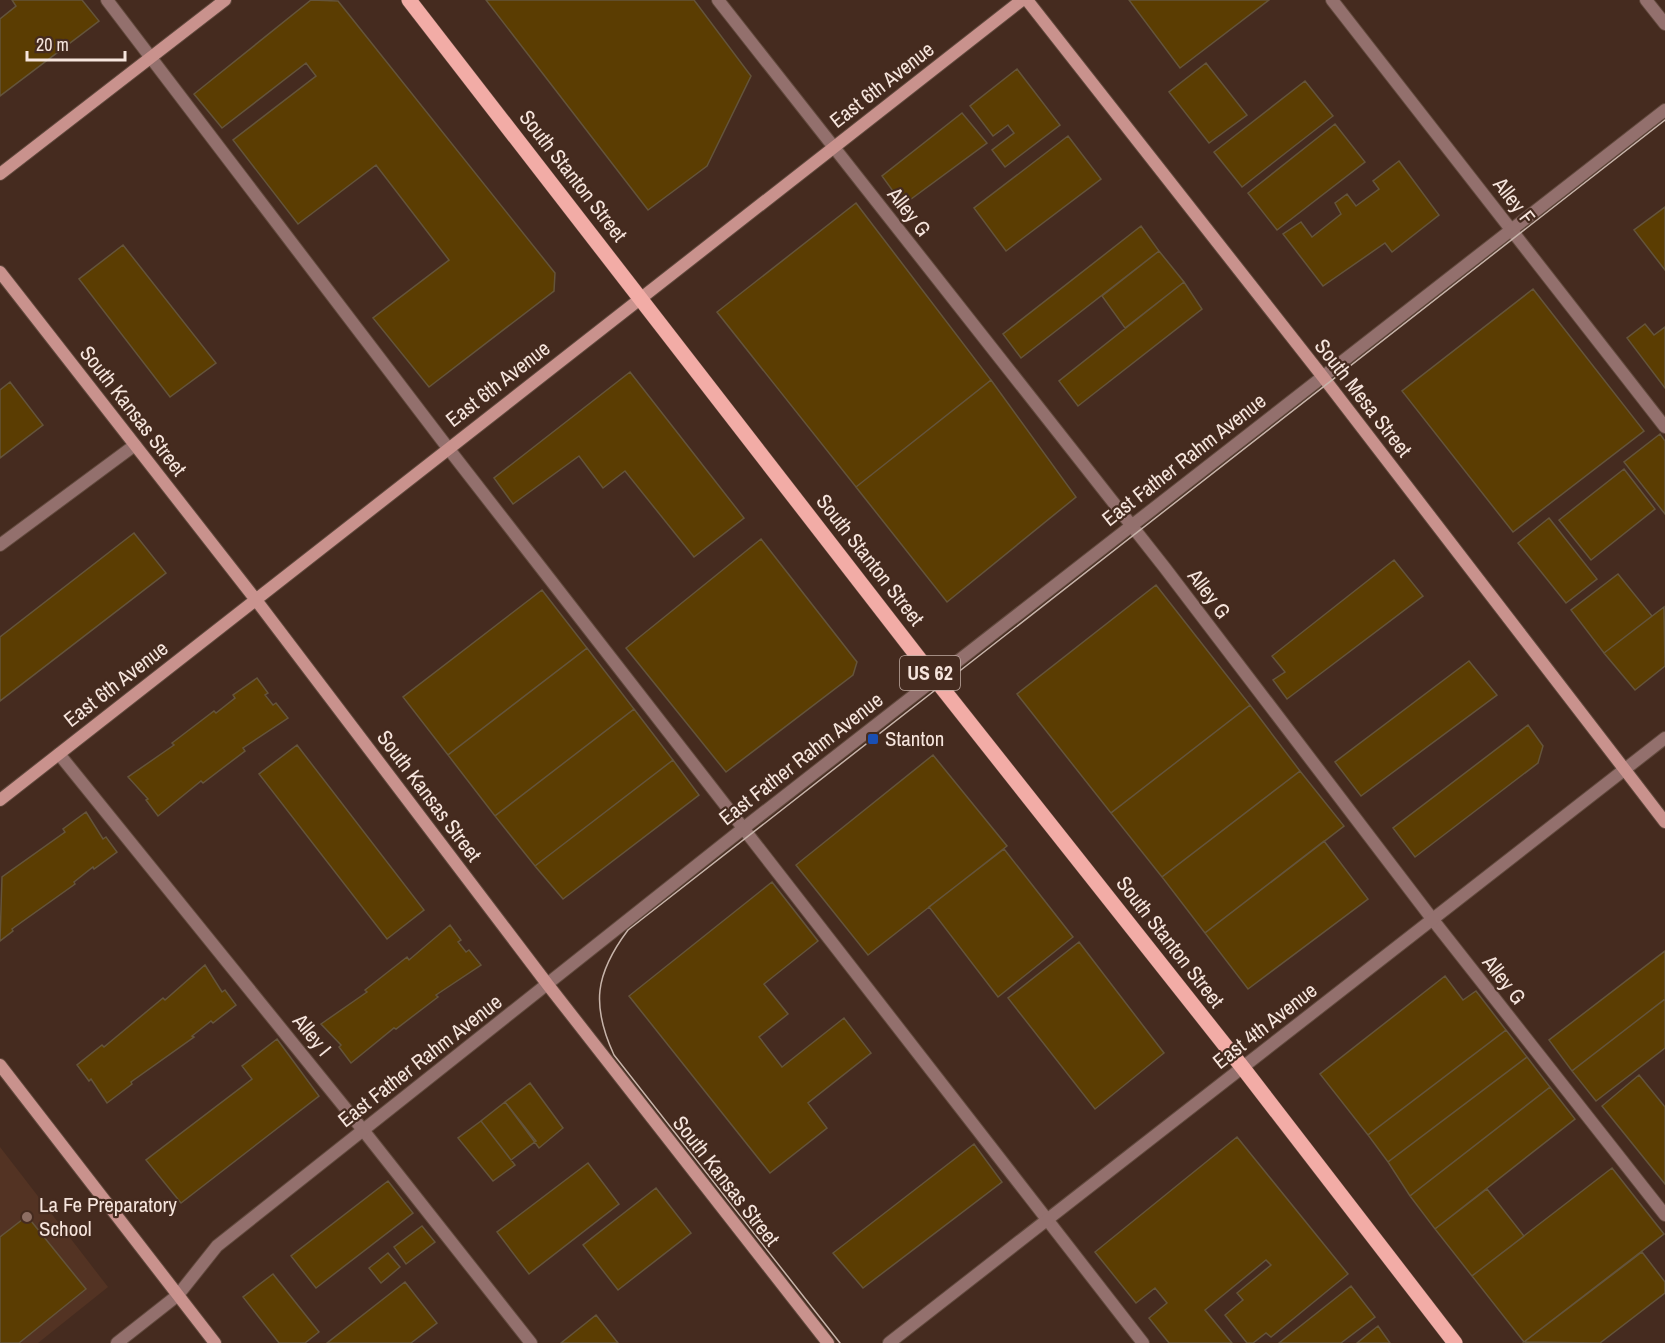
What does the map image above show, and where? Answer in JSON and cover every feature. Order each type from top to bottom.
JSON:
[{"type":"main road","points":[[0,174],[225,0]]},
{"type":"main road","name":"South Stanton Street","points":[[409,0],[935,679],[1243,1068],[1455,1343]]},
{"type":"main road","name":"East 6th Avenue","points":[[0,800],[640,297],[1025,0]]},
{"type":"main road","name":"South Mesa Street","points":[[1025,0],[1323,377],[1665,822]]},
{"type":"main road","name":"South Kansas Street","points":[[0,272],[256,600],[548,985],[828,1343]]},
{"type":"main road","points":[[0,1065],[215,1343]]},
{"type":"street","points":[[107,0],[448,448],[745,827],[1143,1343]]},
{"type":"street","name":"Alley G","points":[[718,0],[1131,526],[1432,920],[1665,1215]]},
{"type":"street","name":"Alley F","points":[[1332,0],[1665,427]]},
{"type":"street","points":[[1646,0],[1665,24]]},
{"type":"street","name":"East Father Rahm Avenue","points":[[117,1343],[178,1295],[217,1245],[745,827],[1665,110]]},
{"type":"street","points":[[0,545],[135,445]]},
{"type":"street","name":"East 4th Avenue","points":[[888,1343],[1665,738]]},
{"type":"street","name":"Alley I","points":[[59,754],[363,1130],[531,1343]]},
{"type":"shaded area","name":"La Fe Preparatory School","points":[[0,1147],[108,1287],[38,1343],[0,1343]]},
{"type":"building","points":[[12,0],[82,0],[99,21],[0,96],[0,19],[16,6]]},
{"type":"building","points":[[311,0],[338,1],[555,273],[554,291],[429,387],[373,318],[449,260],[376,165],[298,224],[233,140],[316,76],[306,63],[222,128],[194,94]]},
{"type":"building","points":[[486,0],[694,0],[751,76],[707,166],[648,210]]},
{"type":"building","points":[[1129,0],[1269,0],[1180,68]]},
{"type":"building","points":[[1206,63],[1247,115],[1209,143],[1169,92]]},
{"type":"building","points":[[1017,69],[1060,125],[1005,167],[992,150],[1014,133],[1008,125],[993,136],[970,106]]},
{"type":"building","points":[[1305,81],[1333,116],[1242,187],[1214,152]]},
{"type":"building","points":[[962,113],[987,143],[903,205],[882,176]]},
{"type":"building","points":[[1335,124],[1365,162],[1277,230],[1248,193]]},
{"type":"building","points":[[1068,136],[1101,179],[1006,251],[974,208]]},
{"type":"building","points":[[1399,161],[1439,215],[1392,252],[1385,243],[1323,286],[1283,234],[1301,222],[1312,237],[1341,214],[1335,203],[1347,194],[1356,206],[1379,189],[1373,181]]},
{"type":"building","points":[[856,203],[991,380],[856,487],[717,312]]},
{"type":"building","points":[[1665,207],[1665,270],[1634,230]]},
{"type":"building","points":[[1141,226],[1159,251],[1021,358],[1003,334]]},
{"type":"building","points":[[123,245],[216,363],[170,397],[79,279]]},
{"type":"building","points":[[1159,251],[1184,282],[1125,328],[1102,296]]},
{"type":"building","points":[[1184,282],[1202,309],[1078,406],[1059,381]]},
{"type":"building","points":[[1533,289],[1644,431],[1513,532],[1402,391]]},
{"type":"building","points":[[1645,324],[1654,335],[1665,327],[1665,388],[1627,338]]},
{"type":"building","points":[[630,372],[744,518],[694,557],[625,471],[603,488],[579,456],[513,504],[494,478]]},
{"type":"building","points":[[991,380],[1076,497],[947,602],[856,487]]},
{"type":"building","points":[[10,382],[43,425],[0,458],[0,390]]},
{"type":"building","points":[[1660,434],[1665,441],[1665,514],[1624,462]]},
{"type":"building","points":[[1624,469],[1655,509],[1591,560],[1559,520]]},
{"type":"building","points":[[1549,518],[1597,579],[1566,603],[1518,543]]},
{"type":"building","points":[[134,533],[166,573],[0,701],[0,637]]},
{"type":"building","points":[[761,539],[857,662],[853,675],[726,772],[626,648]]},
{"type":"building","points":[[1394,560],[1423,596],[1287,699],[1273,680],[1285,672],[1272,656]]},
{"type":"building","points":[[1618,574],[1652,616],[1604,653],[1571,610]]},
{"type":"building","points":[[1156,585],[1250,705],[1111,813],[1017,694]]},
{"type":"building","points":[[542,590],[587,648],[448,755],[403,697]]},
{"type":"building","points":[[1664,607],[1665,666],[1635,690],[1604,653]]},
{"type":"building","points":[[587,648],[634,709],[495,816],[448,755]]},
{"type":"building","points":[[1469,661],[1497,695],[1361,796],[1335,762]]},
{"type":"building","points":[[257,678],[268,693],[265,695],[273,705],[276,703],[288,718],[243,748],[245,751],[203,783],[201,781],[158,816],[146,800],[148,799],[128,777],[174,745],[172,743],[214,711],[216,713],[235,698],[233,695]]},
{"type":"building","points":[[1250,705],[1300,771],[1162,877],[1111,813]]},
{"type":"building","points":[[634,709],[673,760],[535,866],[495,816]]},
{"type":"building","points":[[1528,725],[1543,746],[1538,763],[1415,857],[1393,828]]},
{"type":"building","points":[[297,745],[424,910],[387,939],[259,774]]},
{"type":"building","points":[[933,755],[1007,846],[868,955],[796,865]]},
{"type":"building","points":[[673,760],[699,795],[563,899],[535,866]]},
{"type":"building","points":[[1300,771],[1344,826],[1205,933],[1162,877]]},
{"type":"building","points":[[86,812],[103,839],[106,837],[117,852],[94,869],[93,867],[74,882],[75,884],[12,929],[13,931],[0,941],[2,877],[65,832],[63,829]]},
{"type":"building","points":[[1324,841],[1368,899],[1248,989],[1205,933]]},
{"type":"building","points":[[1004,849],[1073,937],[998,997],[929,907]]},
{"type":"building","points":[[772,882],[818,941],[764,984],[788,1014],[759,1037],[782,1067],[844,1018],[871,1053],[808,1103],[827,1128],[770,1173],[629,996]]},
{"type":"building","points":[[450,925],[461,940],[458,942],[466,952],[469,950],[481,965],[436,995],[438,997],[396,1029],[394,1028],[351,1063],[339,1047],[341,1045],[321,1024],[367,992],[365,990],[407,957],[409,960]]},
{"type":"building","points":[[1079,942],[1164,1053],[1095,1109],[1008,998]]},
{"type":"building","points":[[1665,951],[1665,999],[1572,1071],[1549,1040]]},
{"type":"building","points":[[205,965],[222,992],[225,990],[236,1005],[213,1023],[211,1021],[192,1036],[194,1037],[131,1082],[132,1084],[107,1103],[91,1079],[89,1081],[77,1065],[102,1045],[104,1047],[163,998],[165,1000]]},
{"type":"building","points":[[1445,976],[1463,1000],[1476,991],[1506,1030],[1368,1135],[1320,1074]]},
{"type":"building","points":[[1665,999],[1665,1048],[1596,1101],[1572,1071]]},
{"type":"building","points":[[1506,1030],[1527,1057],[1388,1162],[1368,1135]]},
{"type":"building","points":[[277,1039],[319,1096],[181,1203],[146,1160],[252,1079],[242,1066]]},
{"type":"building","points":[[1527,1057],[1550,1087],[1410,1196],[1388,1162]]},
{"type":"building","points":[[1639,1075],[1665,1107],[1665,1184],[1602,1106]]},
{"type":"building","points":[[530,1083],[563,1128],[539,1148],[505,1102]]},
{"type":"building","points":[[1550,1087],[1575,1119],[1435,1229],[1410,1196]]},
{"type":"building","points":[[505,1102],[536,1141],[511,1160],[481,1121]]},
{"type":"building","points":[[481,1121],[515,1165],[493,1181],[458,1138]]},
{"type":"building","points":[[1237,1137],[1348,1274],[1271,1337],[1266,1333],[1253,1343],[1247,1343],[1225,1315],[1243,1300],[1237,1293],[1271,1265],[1266,1260],[1205,1310],[1232,1343],[1169,1343],[1149,1318],[1167,1303],[1155,1288],[1136,1303],[1095,1252]]},
{"type":"building","points":[[974,1144],[1002,1182],[863,1288],[833,1253]]},
{"type":"building","points":[[588,1163],[619,1204],[529,1274],[497,1232]]},
{"type":"building","points":[[1612,1168],[1664,1234],[1524,1342],[1472,1276]]},
{"type":"building","points":[[388,1181],[413,1213],[316,1288],[291,1256]]},
{"type":"building","points":[[656,1188],[691,1233],[618,1290],[583,1245]]},
{"type":"building","points":[[1487,1189],[1524,1236],[1472,1276],[1435,1229]]},
{"type":"building","points":[[27,1216],[86,1289],[19,1343],[0,1343],[0,1237]]},
{"type":"building","points":[[422,1226],[435,1242],[406,1264],[394,1247]]},
{"type":"building","points":[[1642,1252],[1665,1282],[1665,1293],[1600,1343],[1524,1342]]},
{"type":"building","points":[[388,1253],[400,1267],[381,1283],[369,1268]]},
{"type":"building","points":[[273,1274],[319,1332],[305,1343],[279,1343],[243,1297]]},
{"type":"building","points":[[405,1282],[437,1323],[411,1343],[327,1343]]},
{"type":"building","points":[[1351,1286],[1375,1317],[1341,1343],[1279,1343]]},
{"type":"building","points":[[596,1315],[618,1343],[561,1343]]},
{"type":"building","points":[[1378,1326],[1390,1343],[1357,1343]]},
{"type":"tram line","points":[[840,1343],[614,1055],[602,1021],[600,990],[603,976],[617,946],[628,930],[1665,120]]},
{"type":"place","name":"Stanton","points":[[873,739]]},
{"type":"place","name":"La Fe Preparatory School","points":[[27,1217]]}]
